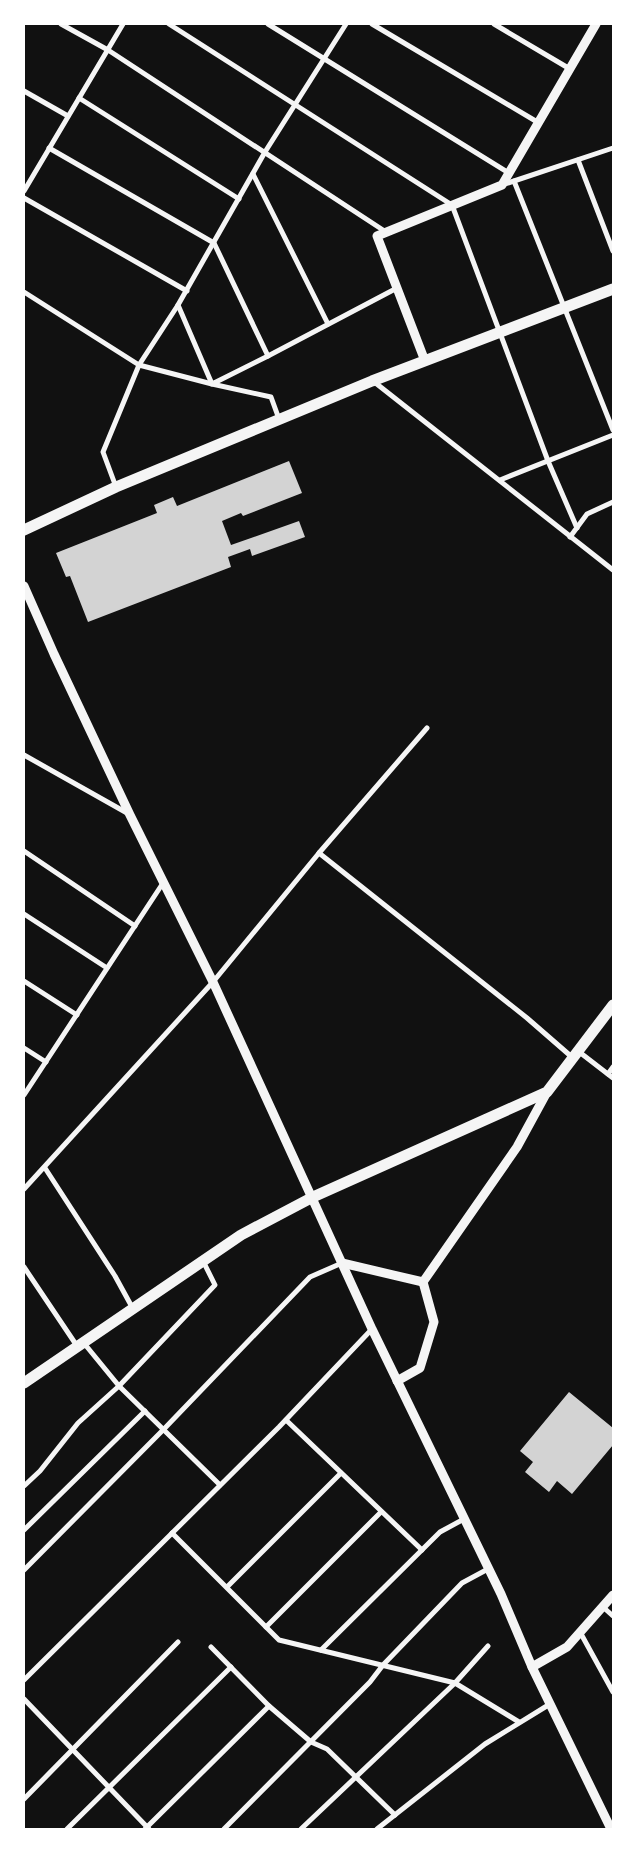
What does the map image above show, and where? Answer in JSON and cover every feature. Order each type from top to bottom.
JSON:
[{"type":"main road","points":[[24,530],[116,487],[279,419],[372,381],[613,289]]},
{"type":"main road","points":[[24,1383],[132,1307],[241,1234],[313,1197],[547,1092],[613,1005]]},
{"type":"street","points":[[61,24],[108,50],[387,232]]},
{"type":"street","points":[[24,190],[123,24]]},
{"type":"street","points":[[169,24],[452,206],[548,461],[577,528]]},
{"type":"street","points":[[268,24],[512,177],[613,430]]},
{"type":"street","points":[[116,487],[103,452],[139,365],[178,305],[265,152],[346,24]]},
{"type":"street","points":[[372,24],[539,123]]},
{"type":"street","points":[[494,24],[570,70]]},
{"type":"street","points":[[512,177],[539,123],[596,24]]},
{"type":"street","points":[[24,91],[68,116]]},
{"type":"street","points":[[79,98],[238,199]]},
{"type":"street","points":[[49,148],[214,244],[268,356]]},
{"type":"street","points":[[425,361],[377,236],[502,185],[512,177],[578,160],[613,148]]},
{"type":"street","points":[[578,160],[613,251]]},
{"type":"street","points":[[253,174],[328,324]]},
{"type":"street","points":[[24,178],[29,181]]},
{"type":"street","points":[[24,198],[186,291]]},
{"type":"street","points":[[212,384],[396,288]]},
{"type":"street","points":[[24,292],[139,365],[271,397],[279,419]]},
{"type":"street","points":[[178,305],[212,384]]},
{"type":"street","points":[[372,381],[613,570]]},
{"type":"street","points":[[500,480],[613,435]]},
{"type":"street","points":[[570,537],[587,514],[613,502]]},
{"type":"street","points":[[24,586],[130,815],[213,982],[372,1329],[611,1829]]},
{"type":"street","points":[[24,1189],[213,982],[319,852],[427,728]]},
{"type":"street","points":[[24,755],[130,815]]},
{"type":"street","points":[[24,851],[135,926]]},
{"type":"street","points":[[319,852],[527,1018],[576,1055],[613,1078]]},
{"type":"street","points":[[24,1095],[164,883]]},
{"type":"street","points":[[24,914],[107,968]]},
{"type":"street","points":[[24,981],[77,1015]]},
{"type":"street","points":[[24,1048],[46,1062]]},
{"type":"street","points":[[608,1074],[613,1067]]},
{"type":"street","points":[[423,1282],[517,1148],[547,1092]]},
{"type":"street","points":[[45,1168],[115,1276],[132,1307]]},
{"type":"street","points":[[24,1486],[40,1471],[78,1423],[120,1386],[215,1285],[202,1260]]},
{"type":"street","points":[[24,1570],[164,1430],[310,1277],[342,1263],[423,1282]]},
{"type":"street","points":[[24,1267],[80,1344],[220,1485]]},
{"type":"street","points":[[397,1381],[420,1368],[434,1322],[423,1282]]},
{"type":"street","points":[[24,1680],[286,1420],[372,1329]]},
{"type":"street","points":[[24,1530],[145,1411]]},
{"type":"street","points":[[286,1420],[422,1550]]},
{"type":"street","points":[[227,1587],[341,1473]]},
{"type":"street","points":[[266,1627],[382,1512]]},
{"type":"street","points":[[321,1650],[440,1532],[464,1519]]},
{"type":"street","points":[[172,1533],[279,1640],[456,1683],[519,1722]]},
{"type":"street","points":[[224,1829],[370,1682],[462,1582],[488,1569]]},
{"type":"street","points":[[532,1667],[567,1647],[613,1595]]},
{"type":"street","points":[[603,1606],[613,1616]]},
{"type":"street","points":[[580,1632],[613,1692]]},
{"type":"street","points":[[24,1799],[178,1642]]},
{"type":"street","points":[[301,1829],[456,1683],[488,1646]]},
{"type":"street","points":[[211,1647],[269,1706],[311,1742],[328,1749],[395,1815]]},
{"type":"street","points":[[67,1829],[231,1667]]},
{"type":"street","points":[[24,1700],[147,1829],[269,1706]]},
{"type":"street","points":[[377,1829],[484,1744],[550,1704]]},
{"type":"building","points":[[289,461],[302,493],[243,516],[241,513],[222,521],[231,545],[299,521],[305,537],[252,556],[250,549],[228,557],[231,567],[88,622],[70,576],[66,577],[56,553],[157,513],[154,505],[173,497],[177,506]]},
{"type":"building","points":[[569,1392],[613,1428],[613,1445],[572,1494],[557,1481],[549,1492],[525,1472],[533,1462],[520,1451]]}]
